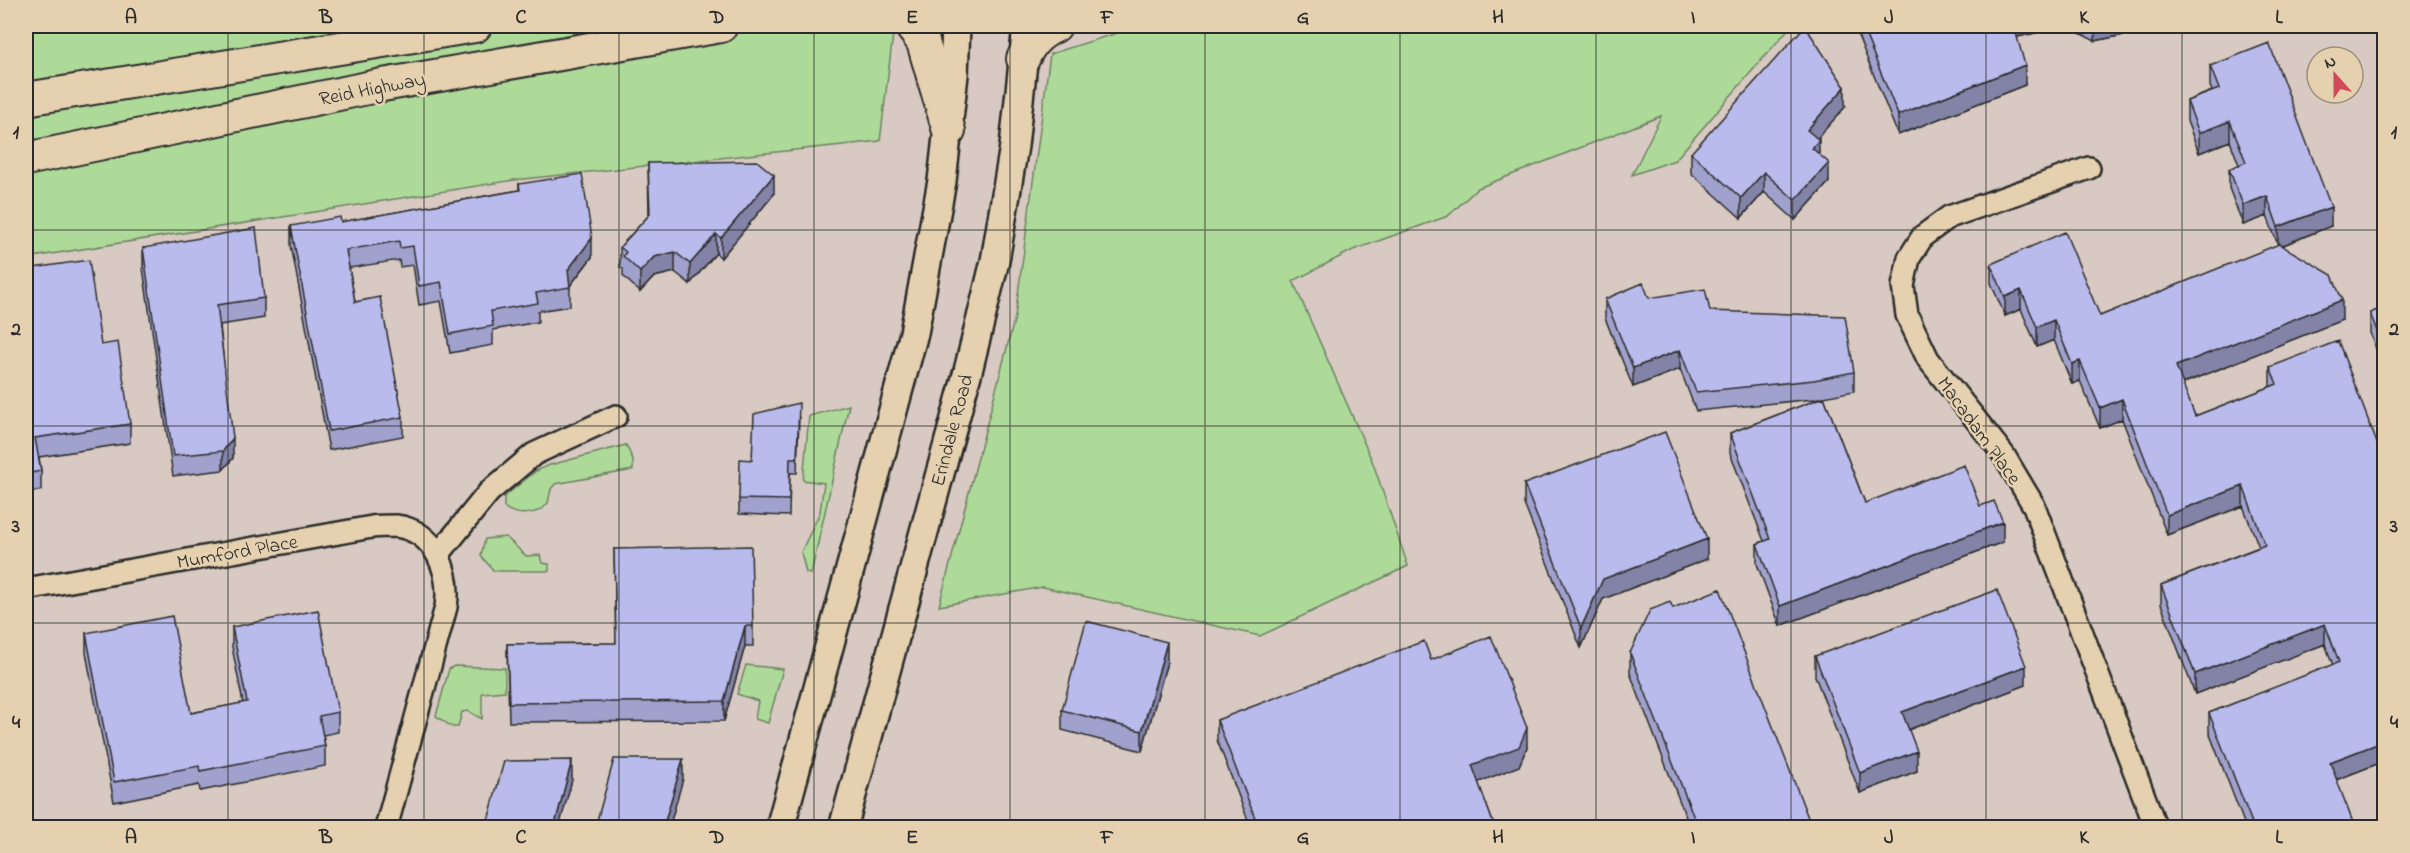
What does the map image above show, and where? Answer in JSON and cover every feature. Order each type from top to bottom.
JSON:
[{"type":"highway","points":[[26,99],[475,26]]},
{"type":"highway","name":"Reid Highway","points":[[26,159],[377,86],[721,26]]},
{"type":"highway","points":[[911,26],[923,42],[949,131]]},
{"type":"highway","points":[[1023,59],[1030,43],[1054,26]]},
{"type":"main road","points":[[780,828],[915,333],[949,131],[956,26]]},
{"type":"main road","name":"Erindale Road","points":[[843,828],[968,371],[995,261],[1014,146],[1026,26]]},
{"type":"street","name":"Macadam Place","points":[[2089,168],[1949,217],[1923,236],[1909,258],[1903,286],[1907,315],[1928,360],[2003,454],[2034,506],[2156,828]]},
{"type":"street","points":[[438,555],[489,492],[534,454],[616,416]]},
{"type":"street","name":"Mumford Place","points":[[26,589],[372,526],[398,526],[420,535],[438,555],[448,590],[446,607],[386,828]]},
{"type":"green space","points":[[26,26],[894,26],[880,141],[514,180],[26,258]]},
{"type":"green space","points":[[1139,26],[1791,26],[1675,160],[1632,175],[1661,116],[1478,188],[1448,216],[1353,250],[1293,281],[1373,463],[1408,566],[1260,636],[1043,587],[939,606],[1015,317],[1050,54]]},
{"type":"green space","points":[[849,405],[811,574],[806,573],[801,552],[820,512],[824,483],[803,480],[809,416]]},
{"type":"green space","points":[[626,445],[633,460],[633,470],[555,484],[551,489],[548,503],[533,513],[521,514],[504,507],[504,497],[536,471],[550,465]]},
{"type":"green space","points":[[506,537],[526,556],[540,555],[542,563],[549,564],[549,571],[494,571],[481,556],[485,539]]},
{"type":"green space","points":[[746,665],[783,669],[768,723],[755,719],[758,701],[737,694]]},
{"type":"green space","points":[[454,666],[505,668],[505,691],[482,693],[482,719],[468,711],[462,712],[458,727],[452,727],[436,716],[449,669]]},
{"type":"building","points":[[1805,26],[1845,87],[1807,130],[1819,140],[1812,148],[1829,163],[1795,200],[1764,172],[1741,198],[1691,153]]},
{"type":"building","points":[[1862,26],[2014,26],[2025,65],[1898,115]]},
{"type":"building","points":[[2269,43],[2331,207],[2278,227],[2267,196],[2243,205],[2229,169],[2246,162],[2230,121],[2199,133],[2187,101],[2219,89],[2210,66]]},
{"type":"building","points":[[757,161],[774,175],[721,238],[716,234],[690,264],[675,252],[654,257],[640,272],[623,256],[626,252],[620,247],[650,214],[648,163]]},
{"type":"building","points":[[582,174],[592,238],[568,270],[570,287],[536,293],[538,303],[491,311],[493,326],[450,334],[441,282],[419,286],[413,246],[400,248],[399,241],[346,250],[355,302],[380,297],[403,417],[329,431],[291,226],[340,217],[341,222],[520,190],[519,184]]},
{"type":"building","points":[[256,228],[264,298],[217,305],[233,438],[223,451],[173,456],[143,248]]},
{"type":"building","points":[[2065,232],[2100,316],[2279,244],[2332,275],[2342,300],[2176,366],[2195,416],[2277,384],[2270,367],[2338,341],[2385,464],[2385,741],[2330,762],[2355,828],[2254,828],[2209,713],[2339,662],[2325,624],[2195,674],[2161,585],[2265,545],[2243,486],[2167,515],[2122,399],[2100,408],[2080,361],[2072,364],[2054,320],[2037,327],[2021,290],[2005,297],[1991,264]]},
{"type":"building","points":[[89,260],[101,345],[118,342],[130,424],[35,438],[41,471],[26,474],[26,269]]},
{"type":"building","points":[[1643,283],[1649,298],[1705,289],[1710,311],[1845,316],[1854,372],[1814,380],[1696,392],[1680,350],[1633,368],[1605,299]]},
{"type":"building","points":[[2385,307],[2385,352],[2370,313]]},
{"type":"building","points":[[1824,397],[1865,503],[1964,465],[1980,506],[1994,501],[2003,522],[1780,606],[1757,544],[1770,539],[1730,433]]},
{"type":"building","points":[[799,403],[797,458],[790,458],[789,500],[739,499],[740,459],[752,460],[754,414]]},
{"type":"building","points":[[1665,432],[1707,539],[1603,579],[1581,628],[1524,484]]},
{"type":"building","points":[[751,546],[753,626],[745,626],[724,701],[509,703],[507,644],[616,643],[614,549]]},
{"type":"building","points":[[1720,589],[1812,828],[1698,828],[1630,653],[1650,610],[1670,602],[1673,608]]},
{"type":"building","points":[[1997,590],[2026,666],[1902,712],[1917,751],[1860,773],[1815,656]]},
{"type":"building","points":[[318,610],[338,712],[319,716],[325,746],[200,771],[199,766],[114,782],[86,633],[172,616],[191,713],[247,702],[232,627]]},
{"type":"building","points":[[1086,621],[1167,642],[1142,731],[1062,710]]},
{"type":"building","points":[[1491,636],[1527,728],[1519,747],[1472,765],[1495,828],[1259,828],[1217,720],[1424,641],[1431,660]]},
{"type":"building","points":[[614,759],[683,759],[663,828],[595,828]]},
{"type":"building","points":[[572,760],[554,828],[486,828],[504,761]]}]
